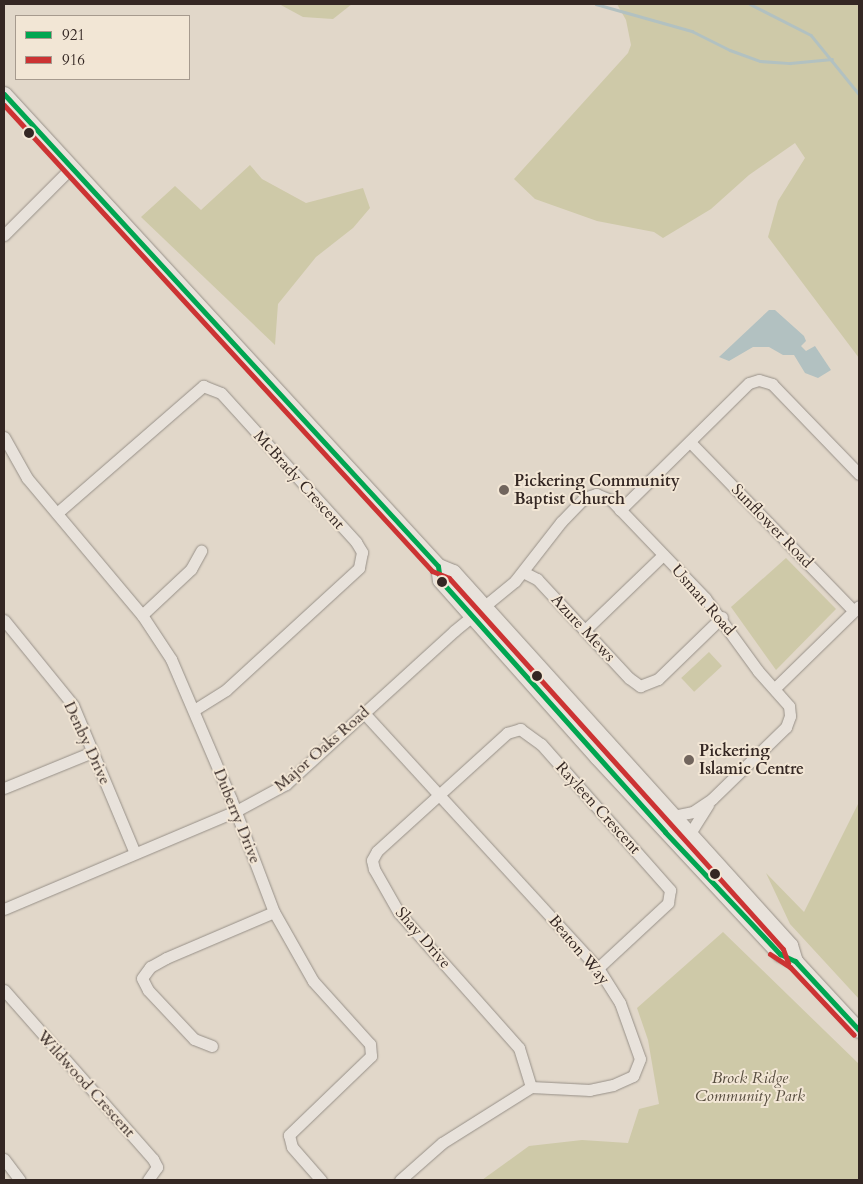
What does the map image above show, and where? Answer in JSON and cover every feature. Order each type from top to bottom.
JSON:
[{"type":"main road","points":[[4,94],[438,566],[453,572],[485,607],[790,945],[795,961]]},
{"type":"main road","points":[[438,566],[440,580],[665,832],[780,954],[795,961],[859,1030]]},
{"type":"main road","points":[[665,832],[689,835]]},
{"type":"street","points":[[4,235],[71,168]]},
{"type":"street","points":[[620,510],[749,383],[765,380],[859,474]]},
{"type":"street","name":"McBrady Crescent","points":[[57,513],[203,386],[221,393],[356,542],[362,552],[359,568],[226,690],[194,710]]},
{"type":"street","name":"Duberry Drive","points":[[4,437],[27,478],[142,615],[171,659],[236,811],[274,912],[313,981],[370,1044],[372,1056],[289,1135],[292,1147],[321,1180]]},
{"type":"street","name":"Sunflower Road","points":[[690,442],[857,608]]},
{"type":"street","name":"Usman Road","points":[[523,572],[547,539],[584,498],[601,494],[620,510],[722,617],[754,666],[789,706],[789,722],[712,800],[689,835]]},
{"type":"street","points":[[142,615],[191,569],[201,552]]},
{"type":"street","points":[[585,630],[663,555]]},
{"type":"street","name":"Major Oaks Road","points":[[4,909],[236,811],[286,784],[523,572]]},
{"type":"street","name":"Azure Mews","points":[[523,572],[537,579],[629,678],[640,686],[658,679],[722,617]]},
{"type":"street","points":[[774,688],[857,608]]},
{"type":"street","name":"Denby Drive","points":[[4,620],[72,705],[135,853]]},
{"type":"street","name":"Beaton Way","points":[[364,713],[598,968],[620,1004],[640,1058],[633,1076],[613,1085],[590,1090],[531,1087]]},
{"type":"street","name":"Rayleen Crescent","points":[[439,796],[507,733],[520,729],[541,744],[670,890],[668,904],[598,968]]},
{"type":"street","points":[[4,788],[92,752]]},
{"type":"street","name":"Shay Drive","points":[[439,796],[377,850],[372,860],[374,869],[399,913],[514,1040],[519,1048],[531,1087]]},
{"type":"street","name":"Usman Road","points":[[673,816],[694,812],[712,800]]},
{"type":"street","points":[[212,1046],[194,1039],[148,990],[142,978],[150,967],[166,958],[274,912]]},
{"type":"street","name":"Wildwood Crescent","points":[[4,990],[153,1159],[157,1167],[148,1180]]},
{"type":"street","points":[[400,1180],[442,1143],[531,1087]]},
{"type":"street","points":[[4,1159],[20,1180]]},
{"type":"green space","points":[[279,4],[352,4],[333,19],[303,17]]},
{"type":"green space","points":[[617,4],[859,4],[859,358],[768,237],[778,201],[805,158],[795,143],[749,175],[711,209],[663,238],[654,232],[597,221],[535,199],[514,179],[628,53],[631,45],[626,20]]},
{"type":"green space","points":[[250,165],[262,179],[306,203],[363,188],[370,208],[353,228],[316,257],[278,304],[275,345],[141,217],[175,186],[201,210]]},
{"type":"green space","points":[[786,558],[836,609],[776,670],[731,607]]},
{"type":"green space","points":[[709,652],[722,666],[694,692],[681,678]]},
{"type":"green space","points":[[859,802],[859,999],[790,924],[766,873],[804,912]]},
{"type":"green space","name":"Brock Ridge Community Park","points":[[723,932],[859,1064],[859,1180],[482,1180],[529,1146],[582,1140],[628,1143],[639,1109],[659,1104],[648,1040],[637,1008]]},
{"type":"shaded area","points":[[769,310],[775,310],[804,336],[806,341],[801,346],[806,351],[815,346],[831,370],[818,378],[805,373],[794,355],[783,355],[769,347],[753,347],[729,361],[719,357]]},
{"type":"waterway","points":[[596,4],[692,31],[730,50],[760,61],[790,63],[832,59]]},
{"type":"waterway","points":[[750,4],[811,35],[859,94]]},
{"type":"transit line","name":"921","points":[[4,94],[438,566],[440,580],[665,832],[780,954],[795,961],[859,1030]]},
{"type":"transit line","name":"916","points":[[4,105],[432,571],[449,578],[783,949],[788,963]]},
{"type":"transit line","name":"916","points":[[770,954],[790,967],[854,1035]]},
{"type":"place","name":"Pickering Community Baptist Church","points":[[504,490]]},
{"type":"place","name":"Pickering Islamic Centre","points":[[689,760]]}]
